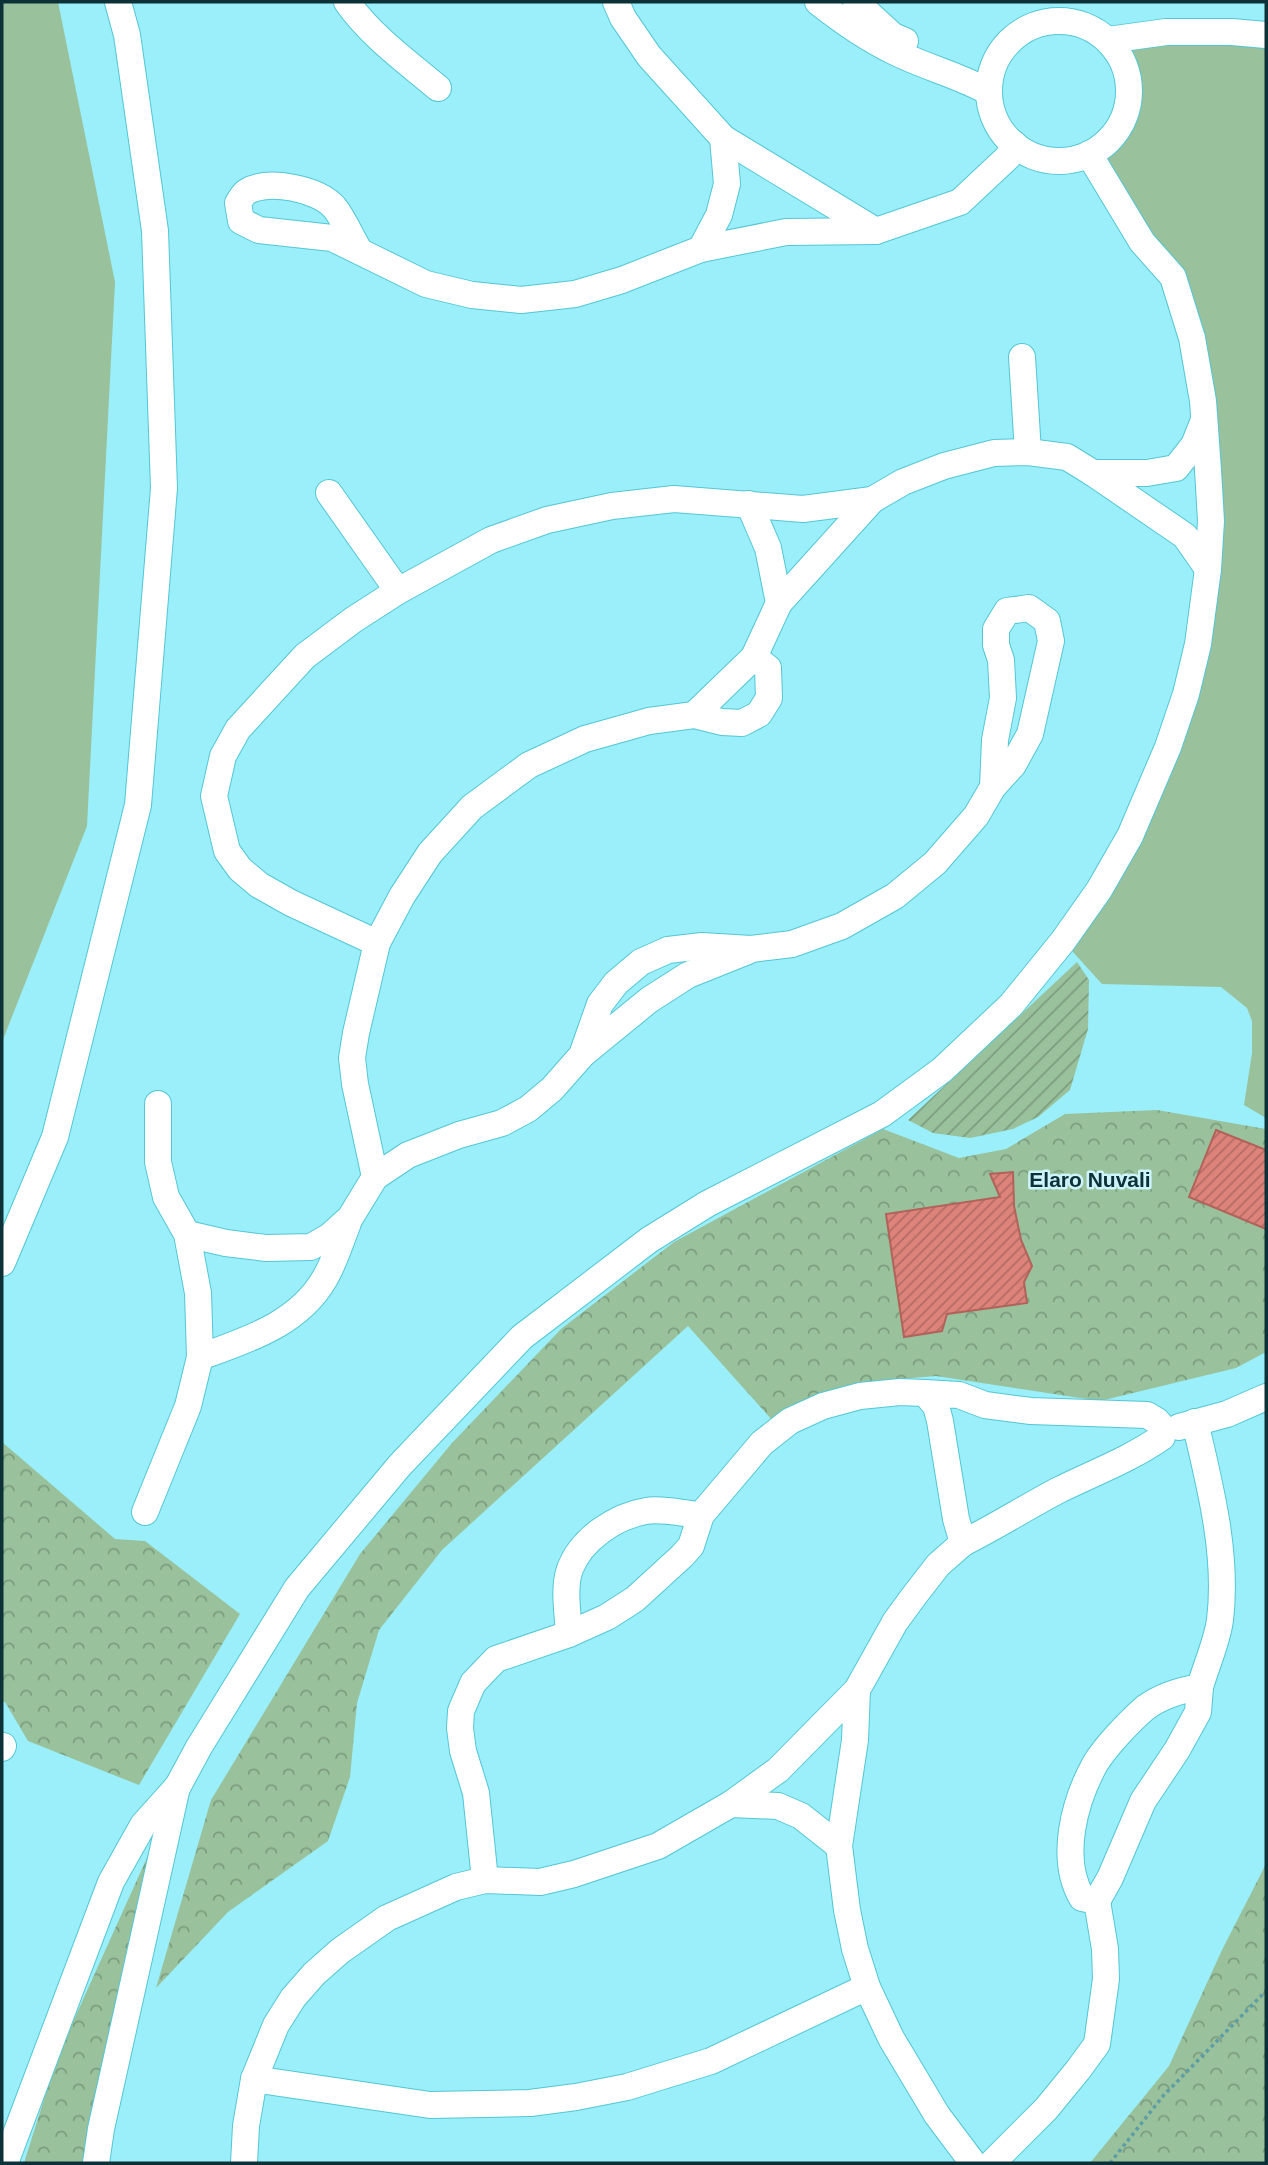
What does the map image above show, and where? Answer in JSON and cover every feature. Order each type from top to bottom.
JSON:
[{"type":"street","points":[[2,1262],[55,1137],[138,805],[164,488],[155,231],[127,35],[118,2]]},
{"type":"street","points":[[347,2],[355,15],[380,40],[438,88]]},
{"type":"street","points":[[616,2],[623,18],[649,56],[723,138],[876,230]]},
{"type":"street","points":[[818,2],[850,27],[896,53],[989,86]]},
{"type":"street","points":[[856,2],[893,36],[989,86]]},
{"type":"street","points":[[1047,21],[1069,21],[1090,27],[1108,40],[1122,58],[1129,79],[1129,102],[1122,123],[1108,141],[1090,154],[1074,159],[1050,160],[1028,153],[1000,130],[992,111],[989,86],[996,60],[1009,42],[1026,29],[1047,21]]},
{"type":"street","points":[[1108,40],[1166,32],[1266,35]]},
{"type":"street","points":[[701,249],[719,215],[727,184],[723,138]]},
{"type":"street","points":[[359,250],[383,265],[426,284],[472,295],[522,299],[575,294],[622,280],[701,249],[786,232],[876,230],[960,202],[1008,158],[1014,144]]},
{"type":"street","points":[[5,2163],[111,1882],[143,1825],[178,1786],[297,1588],[400,1465],[522,1337],[649,1240],[707,1204],[882,1114],[942,1070],[1011,1005],[1063,941],[1099,890],[1135,825],[1168,747],[1186,694],[1198,644],[1211,521],[1204,419],[1192,338],[1173,276],[1142,242],[1090,154]]},
{"type":"street","points":[[1022,357],[1028,452]]},
{"type":"street","points":[[1093,472],[1147,473],[1176,468],[1194,445],[1204,419]]},
{"type":"street","points":[[694,715],[754,657],[779,603],[872,500],[903,482],[944,466],[994,453],[1028,452],[1067,457],[1185,536],[1208,569]]},
{"type":"street","points":[[329,493],[398,591]]},
{"type":"street","points":[[377,943],[259,885],[240,869],[227,851],[214,796],[223,756],[238,729],[305,656],[398,591],[491,540],[547,520],[612,506],[674,499],[803,509],[872,500]]},
{"type":"street","points":[[748,504],[768,548],[779,603]]},
{"type":"street","points":[[582,1055],[600,1004],[617,983],[641,961],[668,950],[702,946],[751,949],[792,944],[842,926],[895,896],[935,863],[976,816],[993,787],[1013,765],[1030,734],[1051,641],[1047,621],[1029,608],[1007,611],[996,629],[1003,698],[995,740],[993,787]]},
{"type":"street","points":[[375,1177],[355,1084],[352,1058],[355,1033],[377,943],[402,896],[430,853],[472,807],[529,765],[585,739],[649,722],[694,715],[722,722],[742,723],[759,714],[769,698],[768,668],[754,657]]},
{"type":"street","points":[[200,1357],[248,1339],[289,1318],[309,1299],[326,1277],[350,1218],[375,1177],[408,1155],[459,1135],[502,1123],[528,1109],[552,1089],[582,1055],[649,1000],[688,975],[751,949]]},
{"type":"street","points":[[145,1512],[188,1406],[200,1357],[198,1293],[187,1234],[166,1197],[158,1162],[158,1104]]},
{"type":"street","points":[[187,1234],[266,1248],[311,1247],[330,1236],[350,1218]]},
{"type":"street","points":[[244,2163],[246,2126],[254,2079],[276,2025],[293,1998],[331,1959],[360,1935],[387,1917],[456,1887],[485,1880],[540,1882],[574,1874],[658,1846],[731,1804],[778,1770],[857,1690],[895,1622],[939,1565],[963,1543],[1004,1523],[1051,1494],[1141,1452],[1162,1437],[1163,1428],[1147,1415],[1031,1411],[985,1405],[959,1395],[901,1392],[860,1396],[823,1406],[790,1420],[762,1443],[701,1515],[691,1546],[635,1599],[607,1617],[569,1634],[496,1659],[473,1683],[461,1711],[460,1728],[463,1751],[476,1793],[485,1880]]},
{"type":"street","points":[[925,1393],[936,1406],[940,1421],[956,1519],[963,1543]]},
{"type":"street","points":[[1163,1428],[1227,1414],[1266,1397]]},
{"type":"street","points":[[992,2163],[1046,2109],[1097,2044],[1106,1979],[1105,1949],[1097,1901],[1110,1878],[1143,1801],[1177,1750],[1198,1712],[1200,1687],[1220,1621],[1221,1579],[1218,1534],[1195,1422]]},
{"type":"street","points":[[569,1634],[567,1589],[570,1569],[582,1549],[596,1534],[619,1520],[647,1511],[701,1515]]},
{"type":"street","points":[[1097,1901],[1082,1898],[1077,1890],[1071,1864],[1074,1815],[1095,1763],[1146,1707],[1179,1690],[1200,1687]]},
{"type":"street","points":[[857,1690],[855,1740],[839,1846],[855,1949],[867,1987],[891,2038],[937,2115],[974,2163]]},
{"type":"street","points":[[96,2163],[101,2129],[178,1786]]},
{"type":"street","points":[[731,1804],[778,1806],[801,1816],[839,1846]]},
{"type":"street","points":[[254,2079],[430,2105],[530,2103],[627,2087],[710,2061],[867,1987]]},
{"type":"path","points":[[1110,2163],[1163,2096],[1266,1991]]},
{"type":"green space","points":[[2,2],[58,2],[115,282],[87,826],[2,1042]]},
{"type":"green space","points":[[1266,35],[1266,1118],[1244,1105],[1252,1053],[1252,1021],[1247,1008],[1221,987],[1102,984],[1063,941],[1130,836],[1207,587],[1192,338],[1089,154],[1117,129],[1129,102],[1126,72],[1108,40]]},
{"type":"green space","points":[[1077,962],[1089,980],[1088,1029],[1070,1090],[1038,1117],[1013,1129],[970,1138],[933,1133],[908,1120]]},
{"type":"green space","points":[[1157,1110],[1266,1129],[1266,1352],[1236,1368],[1100,1401],[936,1376],[863,1382],[772,1420],[688,1326],[442,1550],[379,1630],[357,1703],[350,1777],[328,1841],[228,1912],[156,1988],[211,1800],[360,1554],[452,1443],[561,1329],[674,1242],[883,1129],[959,1158],[1006,1149],[1065,1114]]},
{"type":"green space","points":[[2,1442],[115,1539],[145,1541],[240,1614],[139,1785],[28,1741],[5,1702],[2,1702]]},
{"type":"green space","points":[[160,1829],[87,2163],[24,2163],[58,2055]]},
{"type":"green space","points":[[1266,1864],[1266,2163],[1090,2163],[1169,2066],[1222,1950]]},
{"type":"building","points":[[1216,1130],[1266,1150],[1266,1229],[1189,1197]]},
{"type":"building","points":[[1013,1172],[1014,1206],[1021,1240],[1032,1266],[1024,1282],[1027,1303],[947,1314],[942,1331],[904,1337],[886,1214],[1000,1197],[990,1174]]},
{"type":"district","name":"Elaro Nuvali","points":[[1090,1179]]}]
